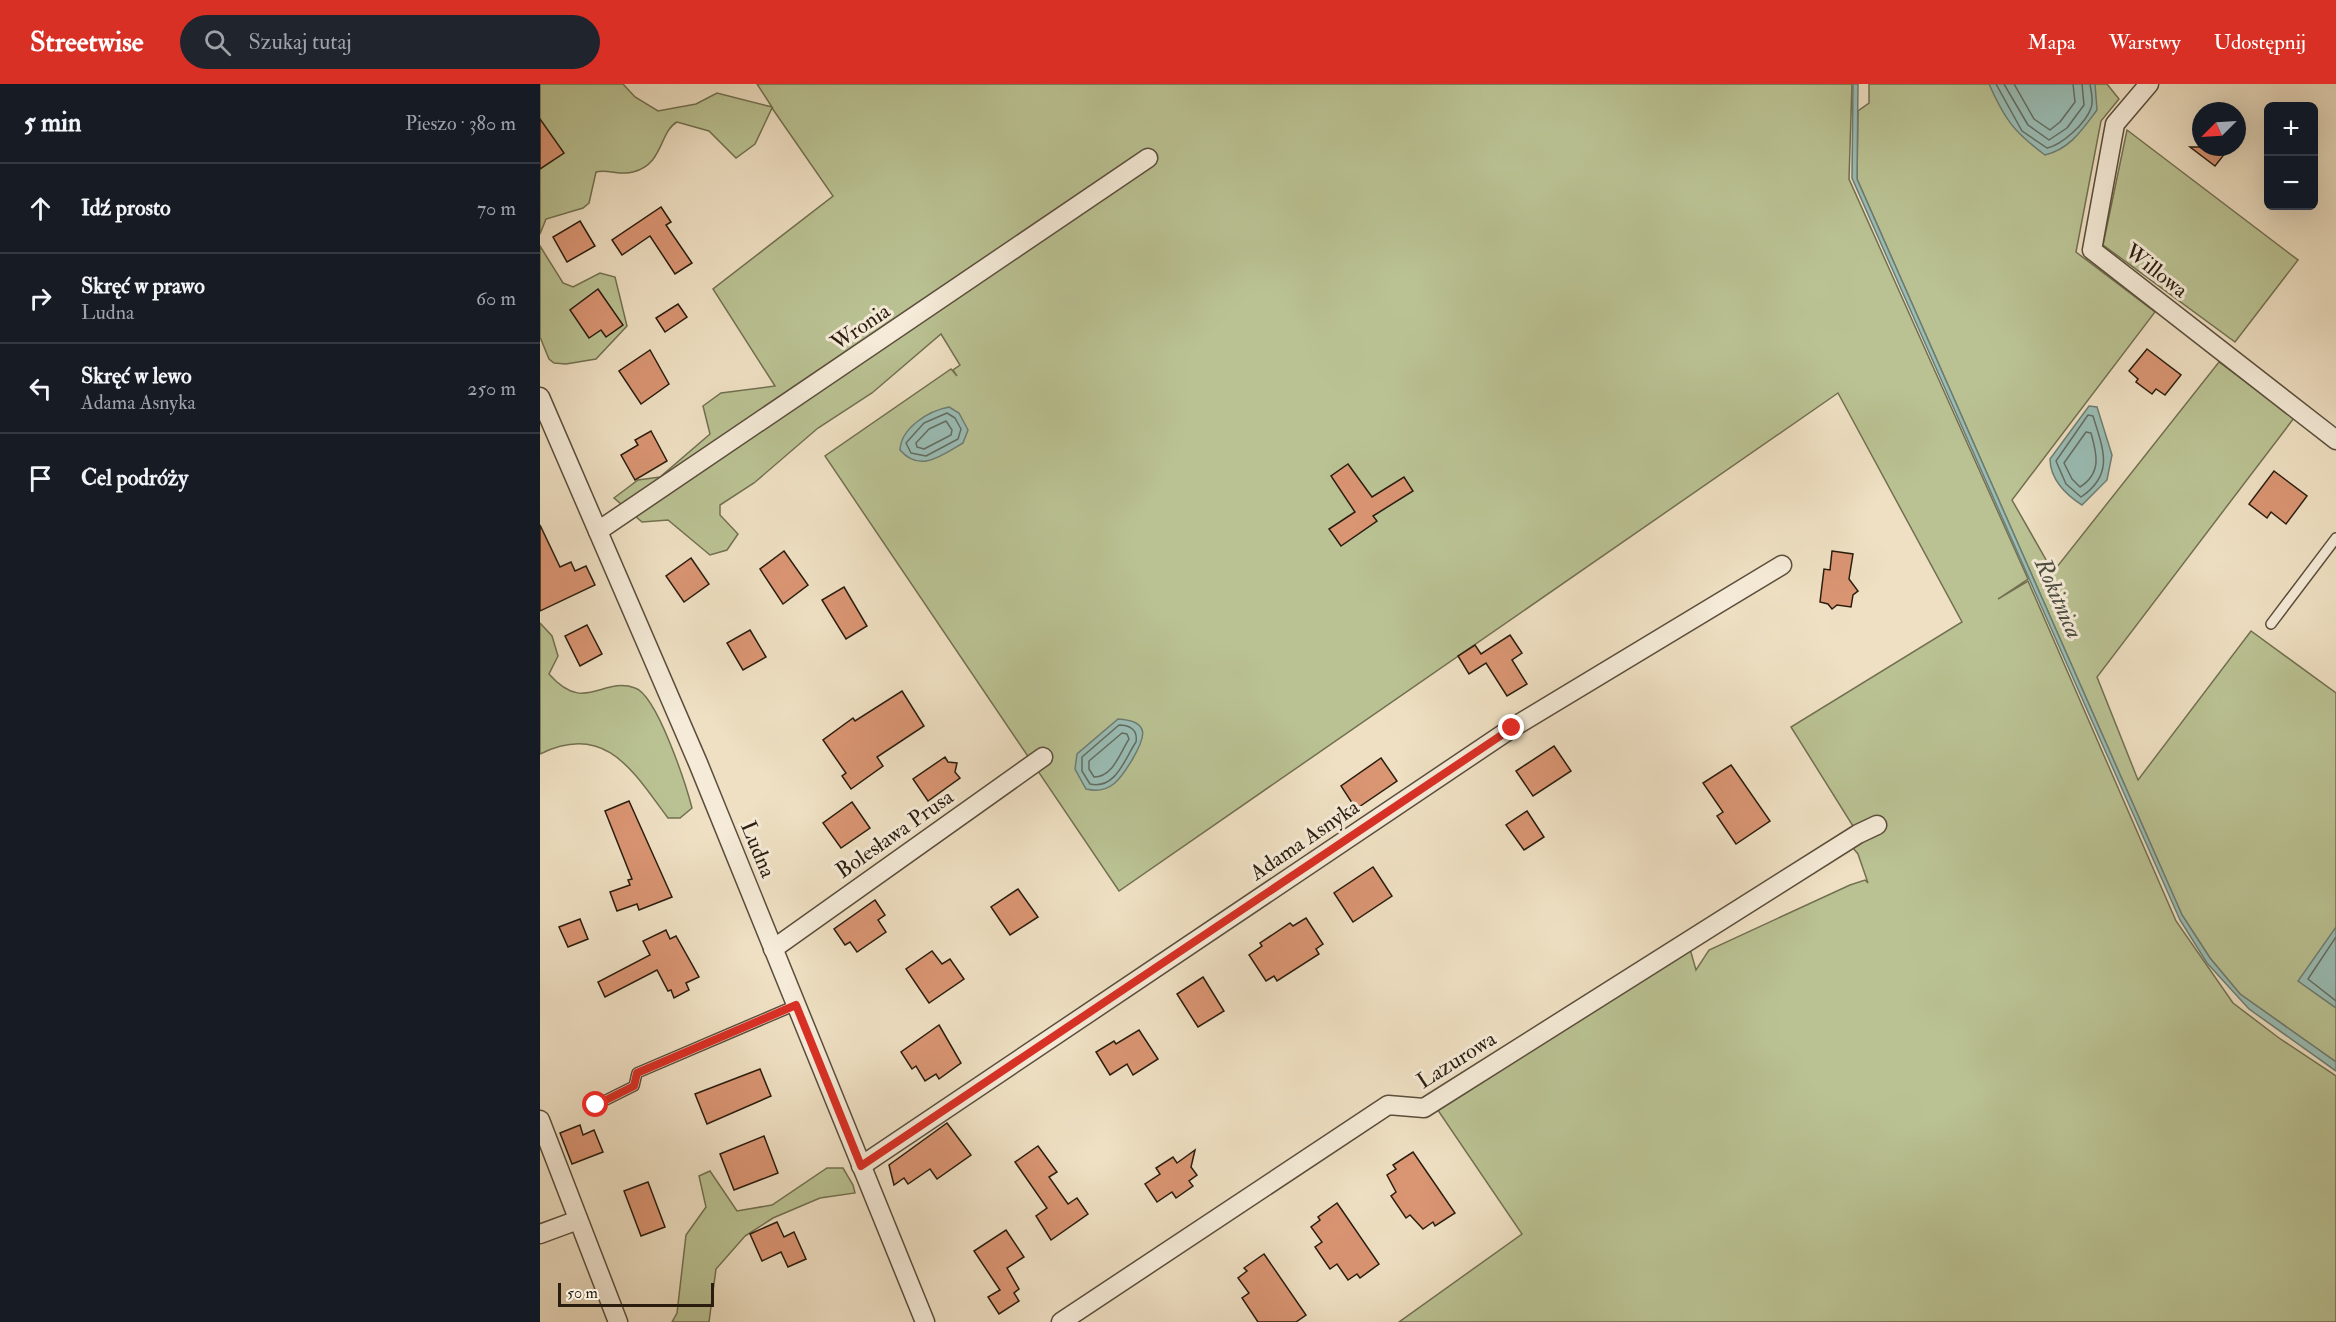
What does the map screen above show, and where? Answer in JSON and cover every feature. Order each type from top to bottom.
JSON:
[{"type":"street","name":"Willowa","points":[[2149,84],[2115,124],[2092,250],[2336,440]]},
{"type":"street","name":"Wronia","points":[[598,531],[1148,158]]},
{"type":"street","name":"Ludna","points":[[540,397],[698,763],[926,1322]]},
{"type":"street","name":"Adama Asnyka","points":[[861,1166],[1512,728],[1782,565]]},
{"type":"street","name":"Bolesława Prusa","points":[[773,949],[1043,757]]},
{"type":"street","name":"Lazurowa","points":[[1061,1322],[1388,1105],[1424,1108],[1858,834],[1877,825]]},
{"type":"street","points":[[540,1120],[618,1322]]},
{"type":"street","points":[[540,1234],[578,1220]]},
{"type":"lane","points":[[2271,624],[2336,538]]},
{"type":"lane","points":[[596,1105],[634,1086],[637,1073],[796,1005]]},
{"type":"green space","points":[[540,84],[623,84],[635,97],[658,111],[696,104],[717,93],[772,107],[757,84],[1852,84],[1849,179],[2028,579],[1998,599],[2028,581],[2176,921],[2233,1003],[2279,1038],[2336,1076],[2336,1322],[1399,1322],[1522,1234],[1433,1103],[1688,942],[1696,970],[1709,950],[1850,885],[1865,880],[1868,883],[1858,854],[1847,841],[1858,834],[1791,727],[1962,622],[1838,393],[1119,891],[825,456],[951,369],[957,376],[953,370],[960,365],[941,334],[872,393],[818,428],[754,483],[720,505],[720,515],[738,534],[727,550],[710,555],[668,520],[642,522],[614,498],[638,480],[660,477],[710,434],[703,406],[721,393],[775,386],[713,289],[833,196],[772,108],[755,144],[736,158],[709,131],[677,122],[667,133],[656,155],[643,168],[628,173],[596,172],[589,203],[583,208],[546,219],[540,234]]},
{"type":"green space","points":[[1869,84],[2107,84],[2119,99],[2101,121],[2076,252],[2155,312],[2012,500],[2053,572],[2219,362],[2294,418],[2097,677],[2138,780],[2251,631],[2336,693],[2336,1062],[2240,994],[2210,958],[2182,915],[1857,179],[1858,111],[1869,103]]},
{"type":"green space","points":[[2127,130],[2298,260],[2235,342],[2103,245]]},
{"type":"green space","points":[[540,246],[563,283],[573,287],[600,273],[615,277],[627,326],[596,359],[566,364],[554,363],[549,359],[540,337]]},
{"type":"green space","points":[[540,623],[552,636],[558,656],[549,674],[562,686],[573,692],[583,693],[623,686],[635,688],[644,694],[670,742],[692,808],[680,818],[668,818],[630,769],[601,748],[583,744],[563,745],[540,754]]},
{"type":"green space","points":[[827,1168],[843,1168],[855,1193],[820,1198],[773,1218],[745,1236],[716,1269],[709,1322],[672,1322],[677,1313],[686,1235],[706,1207],[699,1176],[710,1171],[737,1211],[772,1205]]},
{"type":"water","points":[[1853,84],[1858,84],[1857,179],[2182,915],[2210,958],[2240,994],[2336,1062],[2336,1071],[2249,1009],[2207,963],[2180,920],[1852,178]]},
{"type":"water","points":[[1989,84],[2095,84],[2097,110],[2081,131],[2068,143],[2045,155],[2011,124]]},
{"type":"water","points":[[2089,406],[2097,407],[2112,455],[2107,480],[2082,505],[2060,486],[2053,473],[2050,459]]},
{"type":"water","points":[[949,407],[959,413],[968,430],[963,443],[939,457],[923,461],[908,457],[900,450],[910,428],[933,412]]},
{"type":"water","points":[[1118,719],[1129,720],[1141,727],[1143,732],[1137,752],[1114,784],[1102,790],[1086,789],[1075,769],[1077,754]]},
{"type":"water","points":[[2336,927],[2336,1008],[2298,981]]},
{"type":"building","points":[[540,119],[564,153],[540,169]]},
{"type":"building","points":[[2202,156],[2223,156],[2215,166]]},
{"type":"building","points":[[661,207],[671,222],[666,225],[692,263],[675,274],[650,236],[622,255],[612,240]]},
{"type":"building","points":[[580,221],[595,246],[567,262],[553,237]]},
{"type":"building","points":[[598,289],[623,325],[606,337],[601,330],[589,338],[570,310]]},
{"type":"building","points":[[678,304],[687,317],[665,332],[656,318]]},
{"type":"building","points":[[2147,349],[2181,375],[2165,395],[2156,389],[2152,394],[2136,382],[2138,379],[2129,371]]},
{"type":"building","points":[[650,350],[669,384],[641,404],[619,371]]},
{"type":"building","points":[[651,431],[667,461],[635,480],[621,455],[638,445],[635,440]]},
{"type":"building","points":[[1348,464],[1372,497],[1404,477],[1413,491],[1373,516],[1377,521],[1341,546],[1329,529],[1355,512],[1331,476]]},
{"type":"building","points":[[2274,471],[2307,496],[2286,524],[2271,512],[2267,518],[2249,504]]},
{"type":"building","points":[[540,525],[560,567],[571,562],[575,571],[586,566],[595,585],[540,611]]},
{"type":"building","points":[[784,551],[808,585],[783,604],[760,569]]},
{"type":"building","points":[[1832,551],[1853,554],[1849,579],[1858,591],[1853,595],[1851,607],[1837,605],[1832,609],[1828,604],[1820,602],[1824,569],[1830,570]]},
{"type":"building","points":[[691,558],[709,584],[684,602],[666,576]]},
{"type":"building","points":[[844,587],[867,626],[846,639],[822,600]]},
{"type":"building","points":[[587,625],[602,654],[580,666],[565,636]]},
{"type":"building","points":[[750,630],[766,657],[743,670],[727,643]]},
{"type":"building","points":[[1510,635],[1522,653],[1512,660],[1527,684],[1507,696],[1486,663],[1469,674],[1458,656],[1475,645],[1481,654]]},
{"type":"building","points":[[902,691],[924,726],[877,757],[883,766],[851,789],[842,776],[846,773],[823,740],[853,718],[855,721]]},
{"type":"building","points":[[1554,746],[1571,771],[1533,796],[1516,771]]},
{"type":"building","points":[[945,757],[948,762],[957,763],[955,772],[960,778],[928,801],[913,779]]},
{"type":"building","points":[[1381,758],[1397,781],[1356,809],[1341,786]]},
{"type":"building","points":[[1731,765],[1770,821],[1736,844],[1717,816],[1723,812],[1703,783]]},
{"type":"building","points":[[629,801],[672,897],[639,910],[637,904],[617,911],[610,892],[630,885],[628,880],[632,879],[605,811]]},
{"type":"building","points":[[852,802],[870,828],[841,848],[823,823]]},
{"type":"building","points":[[1527,811],[1544,837],[1524,850],[1506,825]]},
{"type":"building","points":[[1373,867],[1392,896],[1353,922],[1334,893]]},
{"type":"building","points":[[1018,889],[1038,917],[1010,935],[991,907]]},
{"type":"building","points":[[875,900],[885,915],[878,920],[886,932],[857,952],[850,942],[845,945],[834,929]]},
{"type":"building","points":[[1306,918],[1323,944],[1316,949],[1319,954],[1277,981],[1274,976],[1266,981],[1249,955],[1262,946],[1260,943],[1290,923],[1293,926]]},
{"type":"building","points":[[580,919],[588,939],[568,947],[559,927]]},
{"type":"building","points":[[666,930],[670,939],[676,936],[699,977],[686,983],[689,990],[674,998],[657,970],[605,997],[598,982],[650,955],[643,941]]},
{"type":"building","points":[[932,951],[942,964],[950,959],[964,979],[929,1003],[906,969]]},
{"type":"building","points":[[1203,977],[1224,1011],[1198,1027],[1177,994]]},
{"type":"building","points":[[939,1025],[961,1063],[939,1079],[936,1074],[925,1081],[916,1066],[912,1069],[901,1052]]},
{"type":"building","points":[[1139,1030],[1158,1059],[1133,1075],[1127,1064],[1110,1075],[1096,1052],[1114,1041],[1116,1044]]},
{"type":"building","points":[[760,1069],[771,1096],[707,1124],[695,1094]]},
{"type":"building","points":[[947,1123],[971,1155],[937,1179],[930,1169],[908,1184],[904,1178],[894,1185],[889,1165]]},
{"type":"building","points":[[580,1125],[583,1135],[594,1130],[603,1152],[572,1164],[560,1133]]},
{"type":"building","points":[[764,1136],[778,1173],[734,1190],[720,1154]]},
{"type":"building","points":[[1038,1146],[1057,1172],[1049,1177],[1068,1204],[1077,1198],[1088,1214],[1051,1240],[1036,1216],[1047,1208],[1015,1162]]},
{"type":"building","points":[[1195,1150],[1191,1167],[1197,1175],[1189,1181],[1193,1186],[1176,1198],[1172,1192],[1157,1202],[1145,1184],[1160,1174],[1156,1168],[1173,1157],[1177,1163]]},
{"type":"building","points":[[1413,1152],[1455,1213],[1435,1226],[1433,1222],[1423,1229],[1410,1215],[1406,1218],[1391,1196],[1396,1192],[1387,1175],[1396,1169],[1393,1165]]},
{"type":"building","points":[[648,1182],[665,1227],[641,1236],[624,1191]]},
{"type":"building","points":[[1337,1203],[1379,1264],[1360,1278],[1357,1274],[1348,1280],[1337,1264],[1330,1269],[1315,1247],[1322,1242],[1311,1227],[1320,1220],[1318,1217]]},
{"type":"building","points":[[777,1222],[784,1237],[794,1232],[806,1259],[788,1267],[781,1252],[762,1261],[750,1234]]},
{"type":"building","points":[[1006,1230],[1024,1257],[1007,1268],[1019,1289],[1014,1293],[1019,1301],[999,1314],[988,1297],[1000,1290],[974,1251]]},
{"type":"building","points":[[1264,1254],[1306,1315],[1296,1322],[1258,1322],[1242,1298],[1249,1293],[1238,1278],[1247,1271],[1244,1268]]},
{"type":"route","points":[[596,1105],[634,1086],[637,1073],[796,1005],[861,1166],[1512,728]]},
{"type":"water label","name":"Rokitnica","points":[[2059,598]]}]
